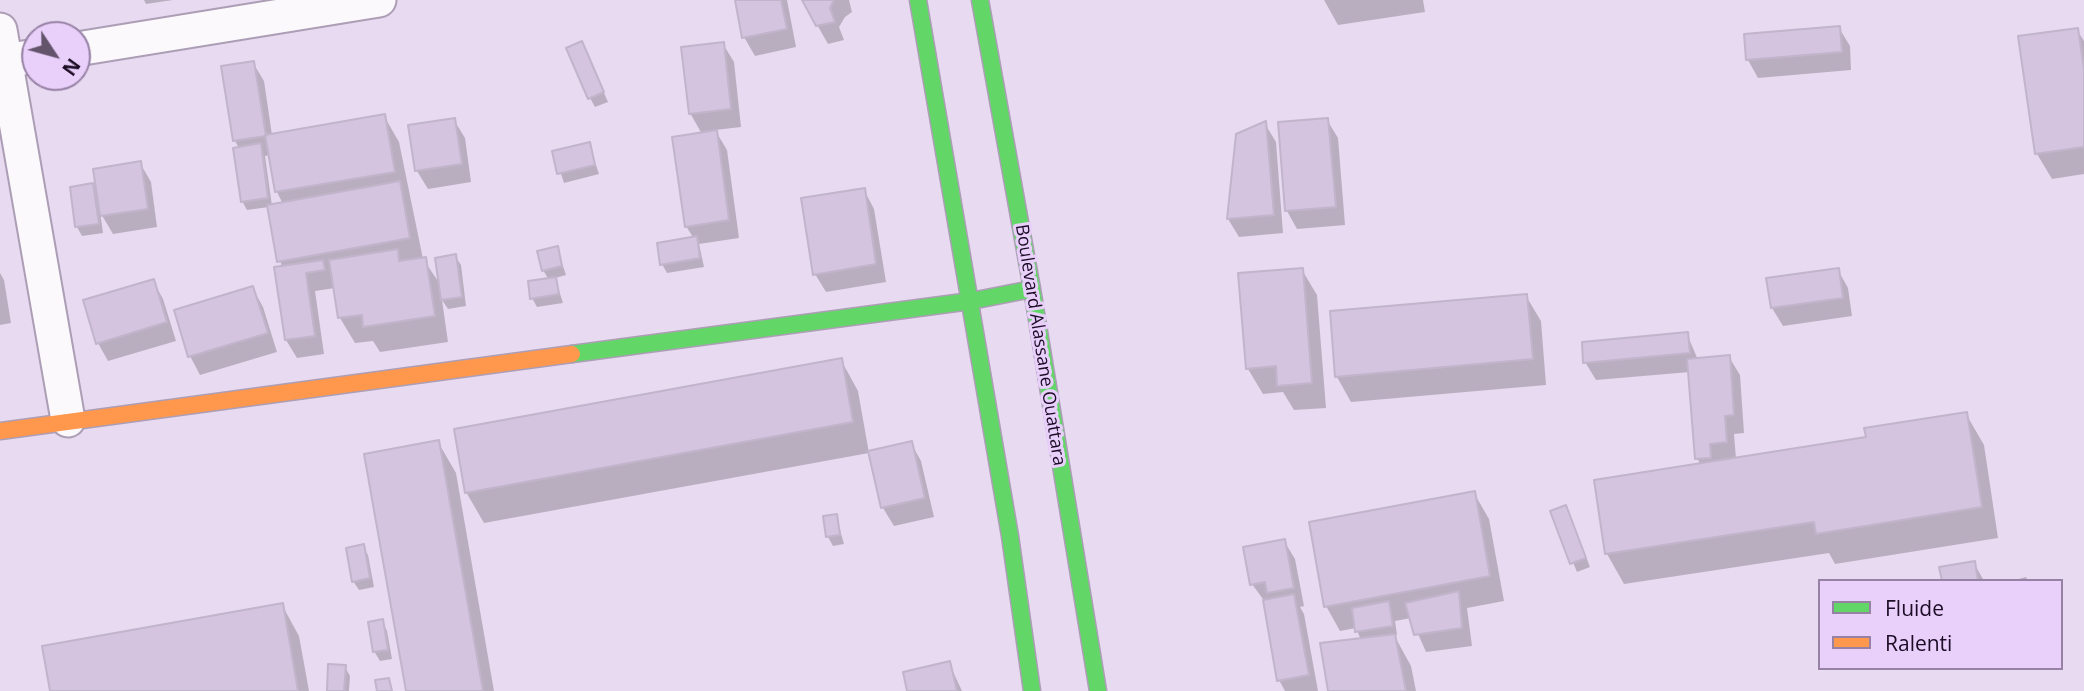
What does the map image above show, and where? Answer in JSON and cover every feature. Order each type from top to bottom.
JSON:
[{"type":"main road","points":[[918,0],[1010,536],[1032,691]]},
{"type":"main road","name":"Boulevard Alassane Ouattara","points":[[980,0],[1032,289],[1098,691]]},
{"type":"main road","points":[[0,431],[971,301],[1032,289]]},
{"type":"street","points":[[91,47],[379,0]]},
{"type":"street","points":[[10,52],[68,420]]},
{"type":"building","points":[[735,0],[781,0],[787,29],[742,38]]},
{"type":"building","points":[[802,0],[834,0],[830,8],[835,22],[816,26]]},
{"type":"building","points":[[1840,26],[1842,52],[1746,60],[1744,34]]},
{"type":"building","points":[[2078,28],[2084,69],[2084,147],[2035,154],[2018,36]]},
{"type":"building","points":[[582,41],[604,92],[588,99],[566,48]]},
{"type":"building","points":[[724,42],[731,109],[689,114],[681,47]]},
{"type":"building","points":[[254,61],[266,136],[233,141],[221,66]]},
{"type":"building","points":[[385,114],[395,172],[275,192],[265,135]]},
{"type":"building","points":[[455,118],[462,164],[415,171],[408,125]]},
{"type":"building","points":[[1328,118],[1336,207],[1285,211],[1278,122]]},
{"type":"building","points":[[1266,121],[1274,215],[1227,219],[1236,134]]},
{"type":"building","points":[[717,130],[729,220],[685,227],[672,137]]},
{"type":"building","points":[[590,142],[595,165],[557,174],[552,151]]},
{"type":"building","points":[[261,143],[268,198],[241,202],[233,148]]},
{"type":"building","points":[[141,161],[148,209],[100,216],[93,169]]},
{"type":"building","points":[[400,181],[410,238],[277,262],[267,205]]},
{"type":"building","points":[[93,183],[99,224],[75,227],[70,187]]},
{"type":"building","points":[[865,188],[876,264],[813,275],[801,198]]},
{"type":"building","points":[[697,236],[700,258],[660,265],[657,243]]},
{"type":"building","points":[[558,246],[562,266],[542,271],[537,251]]},
{"type":"building","points":[[398,249],[399,261],[426,257],[435,316],[363,327],[362,315],[338,318],[329,260]]},
{"type":"building","points":[[456,254],[462,297],[441,300],[435,258]]},
{"type":"building","points":[[323,260],[325,270],[306,273],[315,336],[285,340],[274,267]]},
{"type":"building","points":[[1303,268],[1312,383],[1277,386],[1276,366],[1246,369],[1238,273]]},
{"type":"building","points":[[1839,268],[1843,298],[1771,308],[1766,278]]},
{"type":"building","points":[[556,277],[559,294],[530,299],[528,281]]},
{"type":"building","points":[[154,279],[167,322],[96,344],[83,300]]},
{"type":"building","points":[[253,286],[268,333],[188,357],[174,310]]},
{"type":"building","points":[[1527,294],[1533,359],[1335,377],[1330,311]]},
{"type":"building","points":[[1688,332],[1690,353],[1583,363],[1582,342]]},
{"type":"building","points":[[1730,355],[1734,415],[1725,416],[1727,442],[1710,444],[1711,458],[1695,459],[1687,359]]},
{"type":"building","points":[[842,358],[853,422],[465,493],[454,429]]},
{"type":"building","points":[[1967,412],[1982,507],[1816,534],[1814,522],[1605,554],[1594,480],[1866,437],[1864,428]]},
{"type":"building","points":[[439,440],[483,691],[406,691],[364,454]]},
{"type":"building","points":[[912,441],[925,498],[881,508],[868,451]]},
{"type":"building","points":[[1475,491],[1490,576],[1324,607],[1309,522]]},
{"type":"building","points":[[1566,505],[1586,558],[1570,564],[1550,511]]},
{"type":"building","points":[[837,514],[840,535],[826,537],[823,516]]},
{"type":"building","points":[[1285,539],[1294,588],[1267,593],[1265,582],[1250,585],[1243,547]]},
{"type":"building","points":[[364,544],[370,578],[352,582],[346,548]]},
{"type":"building","points":[[1975,561],[1978,579],[1942,579],[1939,567]]},
{"type":"building","points":[[1459,591],[1462,628],[1414,635],[1405,603]]},
{"type":"building","points":[[1294,594],[1309,675],[1277,681],[1263,600]]},
{"type":"building","points":[[1389,601],[1393,626],[1355,632],[1352,608]]},
{"type":"building","points":[[283,603],[298,691],[50,691],[42,646]]},
{"type":"building","points":[[383,619],[388,650],[373,652],[368,622]]},
{"type":"building","points":[[1395,634],[1406,691],[1328,691],[1320,643]]},
{"type":"building","points":[[950,661],[957,691],[907,691],[903,672]]},
{"type":"building","points":[[328,664],[346,665],[344,691],[327,691]]},
{"type":"building","points":[[389,678],[392,691],[377,691],[375,680]]},
{"type":"traffic: fast","points":[[918,0],[1010,536],[1032,691]]},
{"type":"traffic: fast","points":[[980,0],[1032,289],[1098,691]]},
{"type":"traffic: fast","points":[[572,354],[971,301],[1032,289]]},
{"type":"traffic: slow","points":[[0,431],[572,354]]}]
